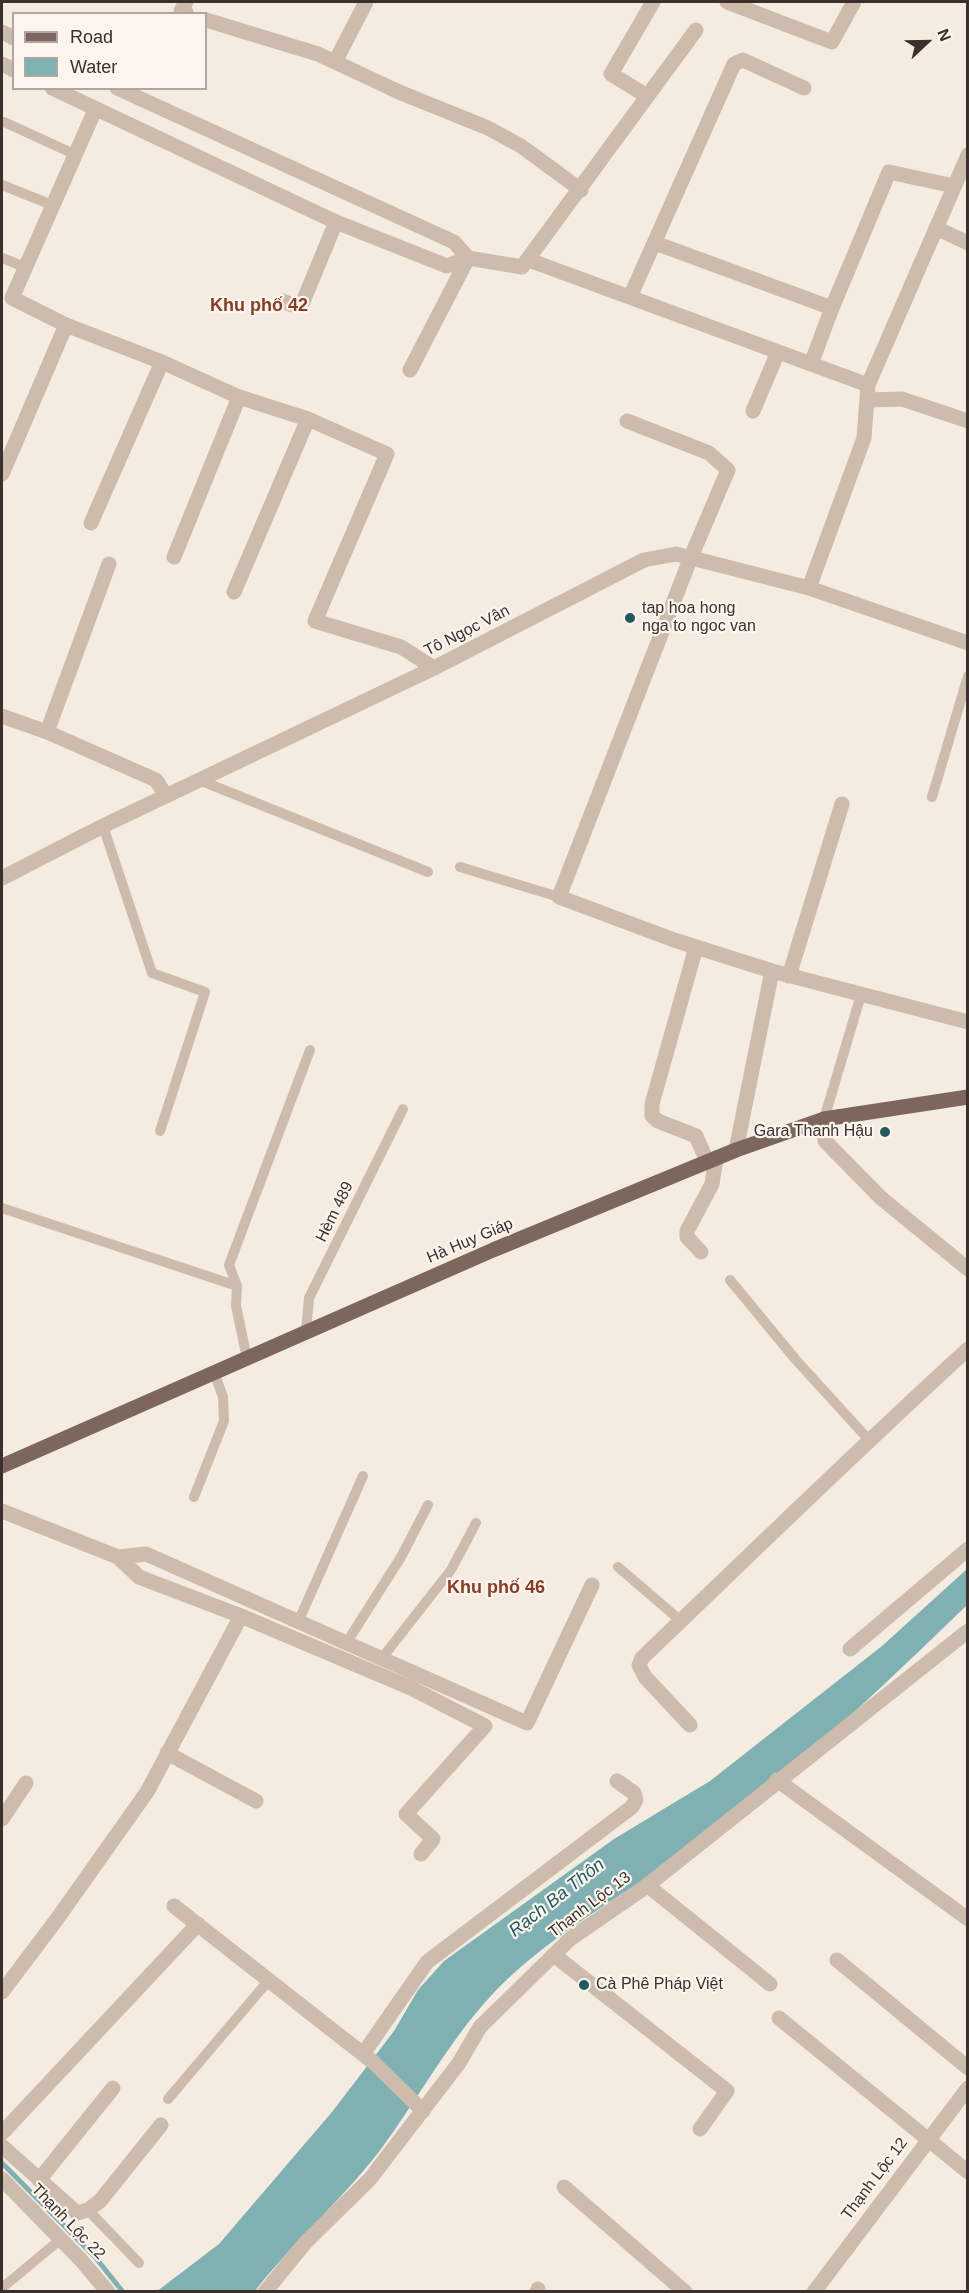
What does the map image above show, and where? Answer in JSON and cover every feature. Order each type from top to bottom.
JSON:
[{"type":"main road","name":"Hà Huy Giáp","points":[[2,1466],[306,1331],[736,1150],[824,1119],[968,1096]]},
{"type":"street","points":[[334,62],[366,2]]},
{"type":"street","points":[[647,96],[612,74],[653,2]]},
{"type":"street","points":[[727,2],[832,42],[854,2]]},
{"type":"street","points":[[207,20],[318,54],[488,128],[521,147],[581,190]]},
{"type":"street","points":[[56,90],[336,222],[447,266],[468,258],[522,267],[581,190],[696,30]]},
{"type":"street","points":[[630,297],[734,64],[743,60],[804,88]]},
{"type":"street","points":[[126,90],[454,242],[468,258]]},
{"type":"street","points":[[95,110],[12,298],[66,325],[162,362],[239,397],[308,419],[387,454],[315,621],[401,647],[434,668]]},
{"type":"street","points":[[809,588],[864,438],[867,392],[968,155]]},
{"type":"street","points":[[811,364],[889,172],[954,186]]},
{"type":"street","points":[[283,301],[296,306],[302,304],[336,222]]},
{"type":"street","points":[[936,228],[968,243]]},
{"type":"street","points":[[655,243],[832,308]]},
{"type":"street","points":[[410,370],[468,258]]},
{"type":"street","points":[[529,260],[811,364],[867,392],[902,399],[968,421]]},
{"type":"street","points":[[2,474],[66,325]]},
{"type":"street","points":[[753,411],[778,352]]},
{"type":"street","points":[[91,523],[162,362]]},
{"type":"street","points":[[174,557],[239,397]]},
{"type":"street","points":[[234,592],[308,419]]},
{"type":"street","points":[[627,421],[709,453],[728,470],[691,557],[559,897],[696,947],[772,971],[968,1022]]},
{"type":"street","name":"Tô Ngọc Vân","points":[[2,878],[103,826],[434,668],[644,560],[676,554],[691,557],[809,588],[968,643]]},
{"type":"street","points":[[47,732],[109,564]]},
{"type":"street","points":[[2,716],[47,732],[156,780],[166,796]]},
{"type":"street","points":[[789,976],[842,804]]},
{"type":"street","points":[[696,947],[652,1104],[652,1116],[658,1121],[696,1136],[711,1160],[712,1184],[687,1231],[687,1237],[701,1252]]},
{"type":"street","points":[[736,1150],[772,971]]},
{"type":"street","points":[[824,1119],[825,1141],[881,1198],[968,1269]]},
{"type":"street","points":[[690,1725],[645,1677],[639,1665],[642,1658],[968,1348]]},
{"type":"street","points":[[2,1511],[118,1557],[139,1578],[241,1616],[411,1688],[485,1725],[406,1814],[433,1839],[421,1854]]},
{"type":"street","points":[[850,1649],[968,1549]]},
{"type":"street","points":[[118,1557],[146,1554],[527,1723],[592,1585]]},
{"type":"street","points":[[2,1992],[140,1802],[241,1616]]},
{"type":"street","name":"Thạnh Lộc 13","points":[[266,2292],[305,2243],[370,2180],[420,2108],[459,2062],[480,2027],[570,1939],[647,1885],[968,1631]]},
{"type":"street","points":[[167,1754],[256,1801]]},
{"type":"street","points":[[777,1780],[968,1919]]},
{"type":"street","points":[[368,2058],[427,1962],[632,1807],[636,1800],[634,1793],[617,1781]]},
{"type":"street","points":[[2,1819],[26,1783]]},
{"type":"street","points":[[647,1885],[770,1984]]},
{"type":"street","points":[[174,1906],[368,2058],[420,2108]]},
{"type":"street","points":[[2,2133],[198,1924]]},
{"type":"street","points":[[554,1955],[727,2091],[700,2130]]},
{"type":"street","points":[[837,1960],[968,2068]]},
{"type":"street","points":[[779,2018],[968,2172]]},
{"type":"street","points":[[39,2180],[113,2088]]},
{"type":"street","name":"Thạnh Lộc 12","points":[[816,2290],[968,2088]]},
{"type":"street","name":"Thạnh Lộc 22","points":[[2,2146],[77,2213],[88,2210],[100,2201],[161,2125]]},
{"type":"street","name":"Thạnh Lộc 22","points":[[2,2179],[61,2239],[108,2292]]},
{"type":"street","points":[[564,2187],[685,2292]]},
{"type":"lane","points":[[4,122],[74,154]]},
{"type":"lane","points":[[2,185],[52,205]]},
{"type":"lane","points":[[2,258],[25,267]]},
{"type":"lane","points":[[932,797],[968,676]]},
{"type":"lane","points":[[200,780],[428,872]]},
{"type":"lane","points":[[103,826],[152,973],[205,992],[160,1131]]},
{"type":"lane","points":[[460,867],[559,897]]},
{"type":"lane","points":[[824,1119],[861,995]]},
{"type":"lane","points":[[247,1358],[236,1306],[237,1286],[229,1265],[310,1050]]},
{"type":"lane","name":"Hèm 489","points":[[306,1331],[309,1298],[403,1109]]},
{"type":"lane","points":[[2,1208],[237,1286]]},
{"type":"lane","points":[[730,1280],[796,1360],[869,1440]]},
{"type":"lane","points":[[194,1497],[224,1421],[223,1397],[214,1372]]},
{"type":"lane","points":[[299,1620],[363,1476]]},
{"type":"lane","points":[[347,1642],[401,1557],[428,1505]]},
{"type":"lane","points":[[382,1658],[451,1570],[476,1523]]},
{"type":"lane","points":[[618,1567],[681,1622]]},
{"type":"lane","points":[[168,2099],[269,1980]]},
{"type":"lane","points":[[88,2210],[139,2263]]},
{"type":"lane","points":[[2,2288],[61,2239]]},
{"type":"water","name":"Rạch Ba Thôn","points":[[967,1569],[967,1605],[798,1763],[689,1849],[555,1940],[513,1974],[493,1994],[441,2060],[378,2153],[255,2291],[156,2292],[219,2244],[332,2112],[394,2031],[418,1990],[444,1961],[614,1839],[710,1781],[882,1646]]},
{"type":"waterway","points":[[2,2163],[95,2257],[123,2292]]},
{"type":"place","name":"tap hoa hong nga to ngoc van","points":[[630,618]]},
{"type":"place","name":"Gara Thanh Hậu","points":[[885,1132]]},
{"type":"place","name":"Cà Phê Pháp Việt","points":[[584,1985]]},
{"type":"district","name":"Khu phố 42","points":[[259,306]]},
{"type":"district","name":"Khu phố 46","points":[[496,1588]]}]
